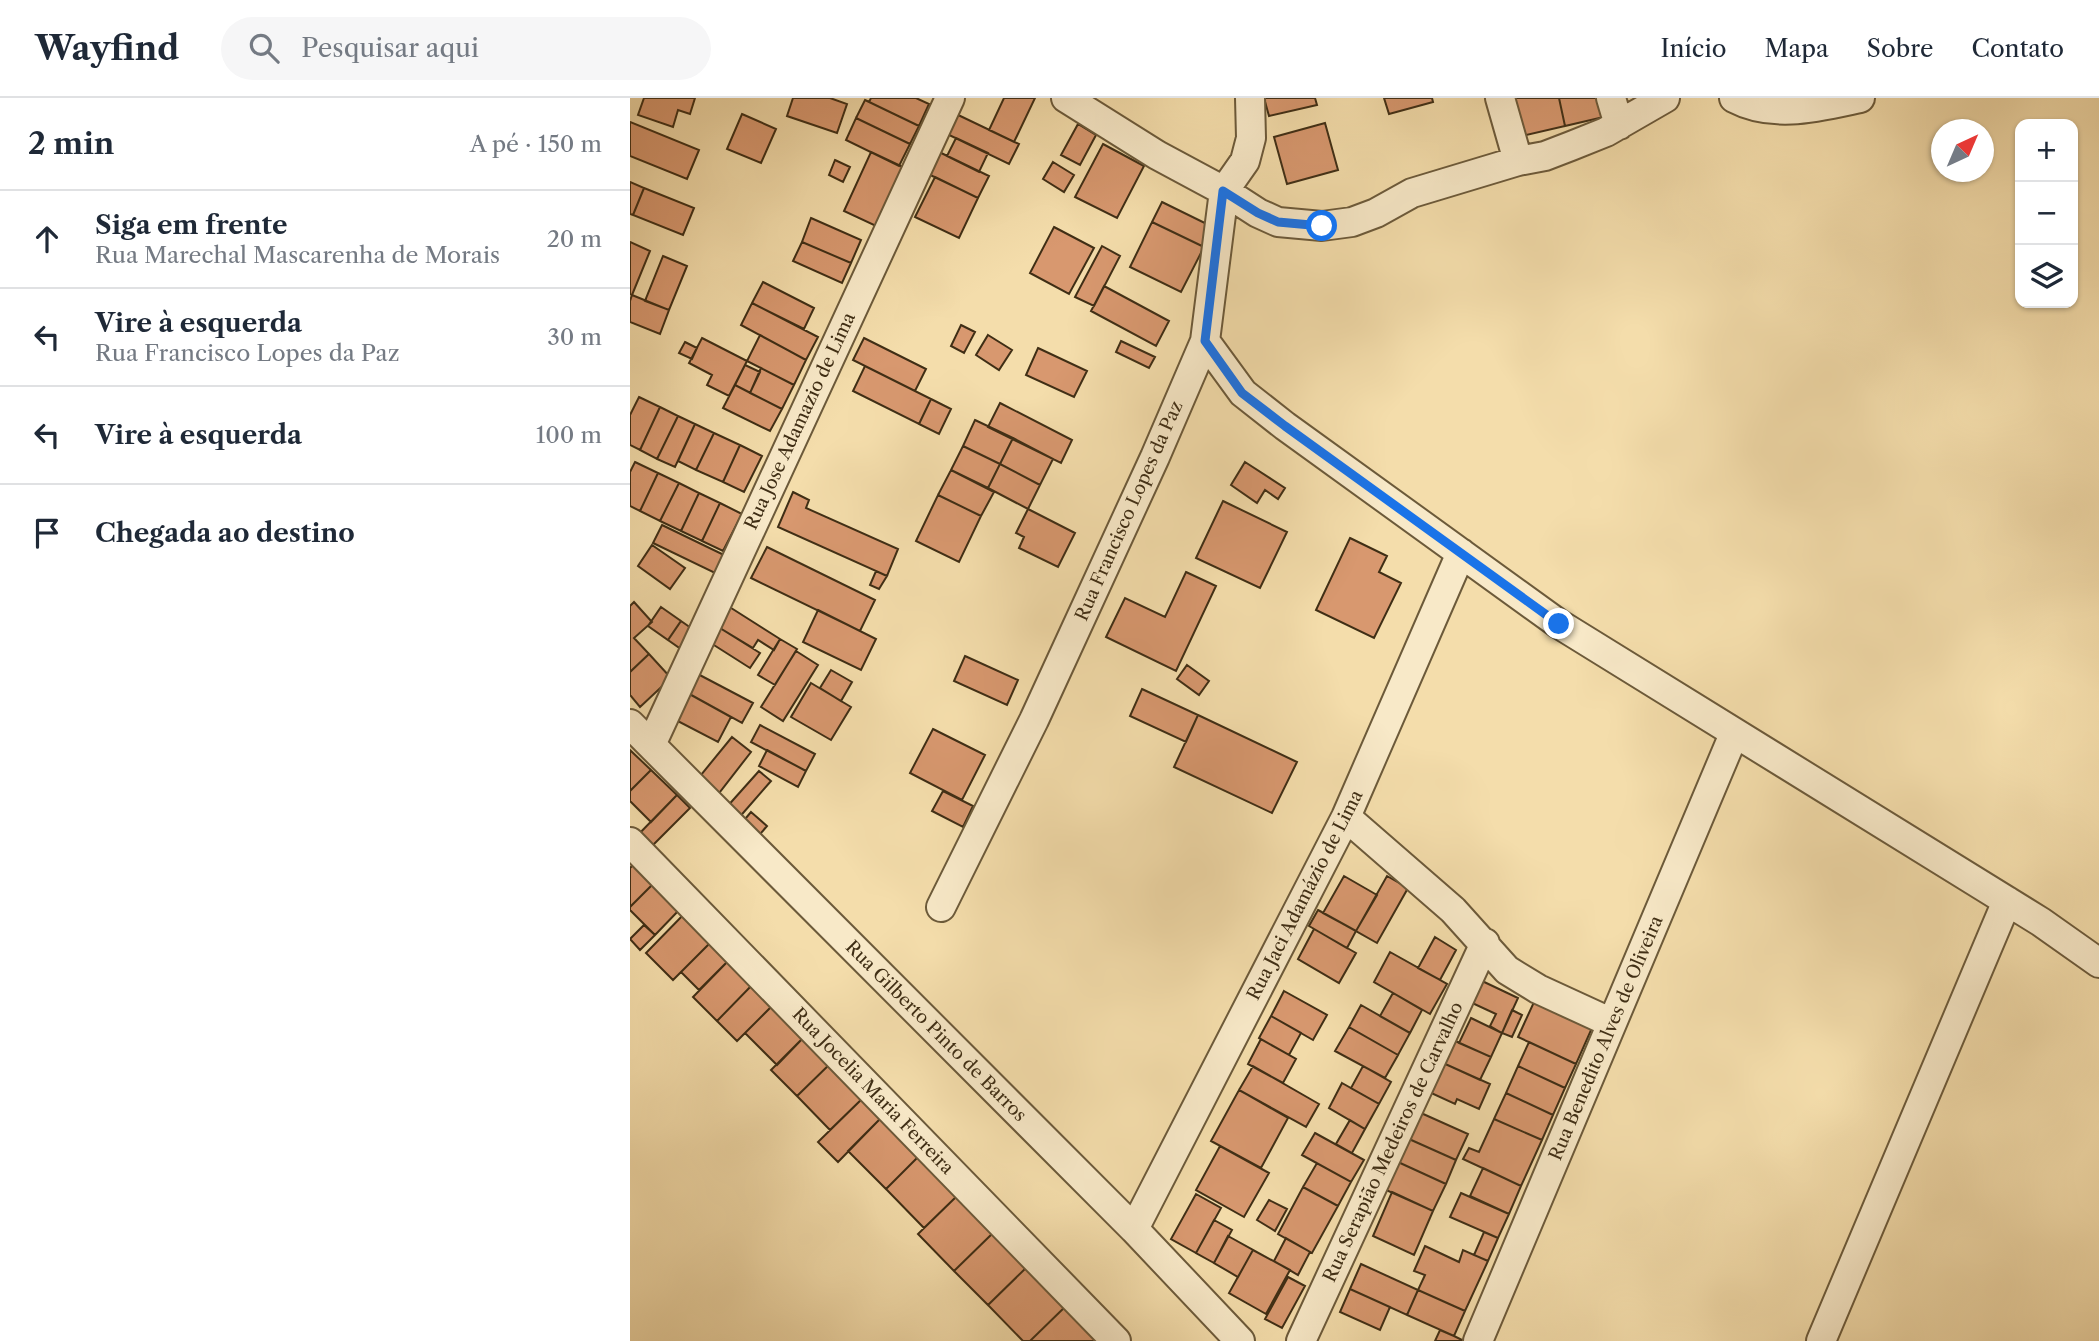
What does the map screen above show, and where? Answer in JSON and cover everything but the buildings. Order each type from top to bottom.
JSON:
[{"type":"street","name":"Rua Jose Adamazio de Lima","points":[[651,746],[950,98]]},
{"type":"street","points":[[1066,98],[1157,155],[1258,213],[1278,222],[1322,226],[1352,222],[1377,213],[1412,193],[1518,161],[1545,156],[1606,132],[1665,98]]},
{"type":"street","points":[[1223,191],[1245,162],[1251,138],[1250,98]]},
{"type":"street","points":[[1500,98],[1518,161]]},
{"type":"street","points":[[1611,98],[1619,125]]},
{"type":"street","points":[[1734,98],[1749,106],[1784,111],[1854,99]]},
{"type":"street","name":"Rua Francisco Lopes da Paz","points":[[941,907],[1034,720],[1155,457],[1205,341],[1223,191]]},
{"type":"street","points":[[1205,341],[1242,393],[1559,624],[2007,901],[2099,963]]},
{"type":"street","name":"Rua Jaci Adamázio de Lima","points":[[1134,1229],[1346,817],[1461,554]]},
{"type":"street","name":"Rua Gilberto Pinto de Barros","points":[[630,724],[1134,1229],[1240,1341]]},
{"type":"street","name":"Rua Benedito Alves de Oliveira","points":[[1478,1341],[1734,734]]},
{"type":"street","points":[[1346,817],[1453,910],[1507,970],[1538,989],[1612,1023]]},
{"type":"street","name":"Rua Jocelia Maria Ferreira","points":[[630,842],[1116,1341]]},
{"type":"street","points":[[1821,1341],[2007,901]]},
{"type":"street","name":"Rua Serapião Medeiros de Carvalho","points":[[1301,1341],[1485,943]]},
{"type":"route","points":[[1322,226],[1278,222],[1223,191],[1205,341],[1242,393],[1559,624]]}]
